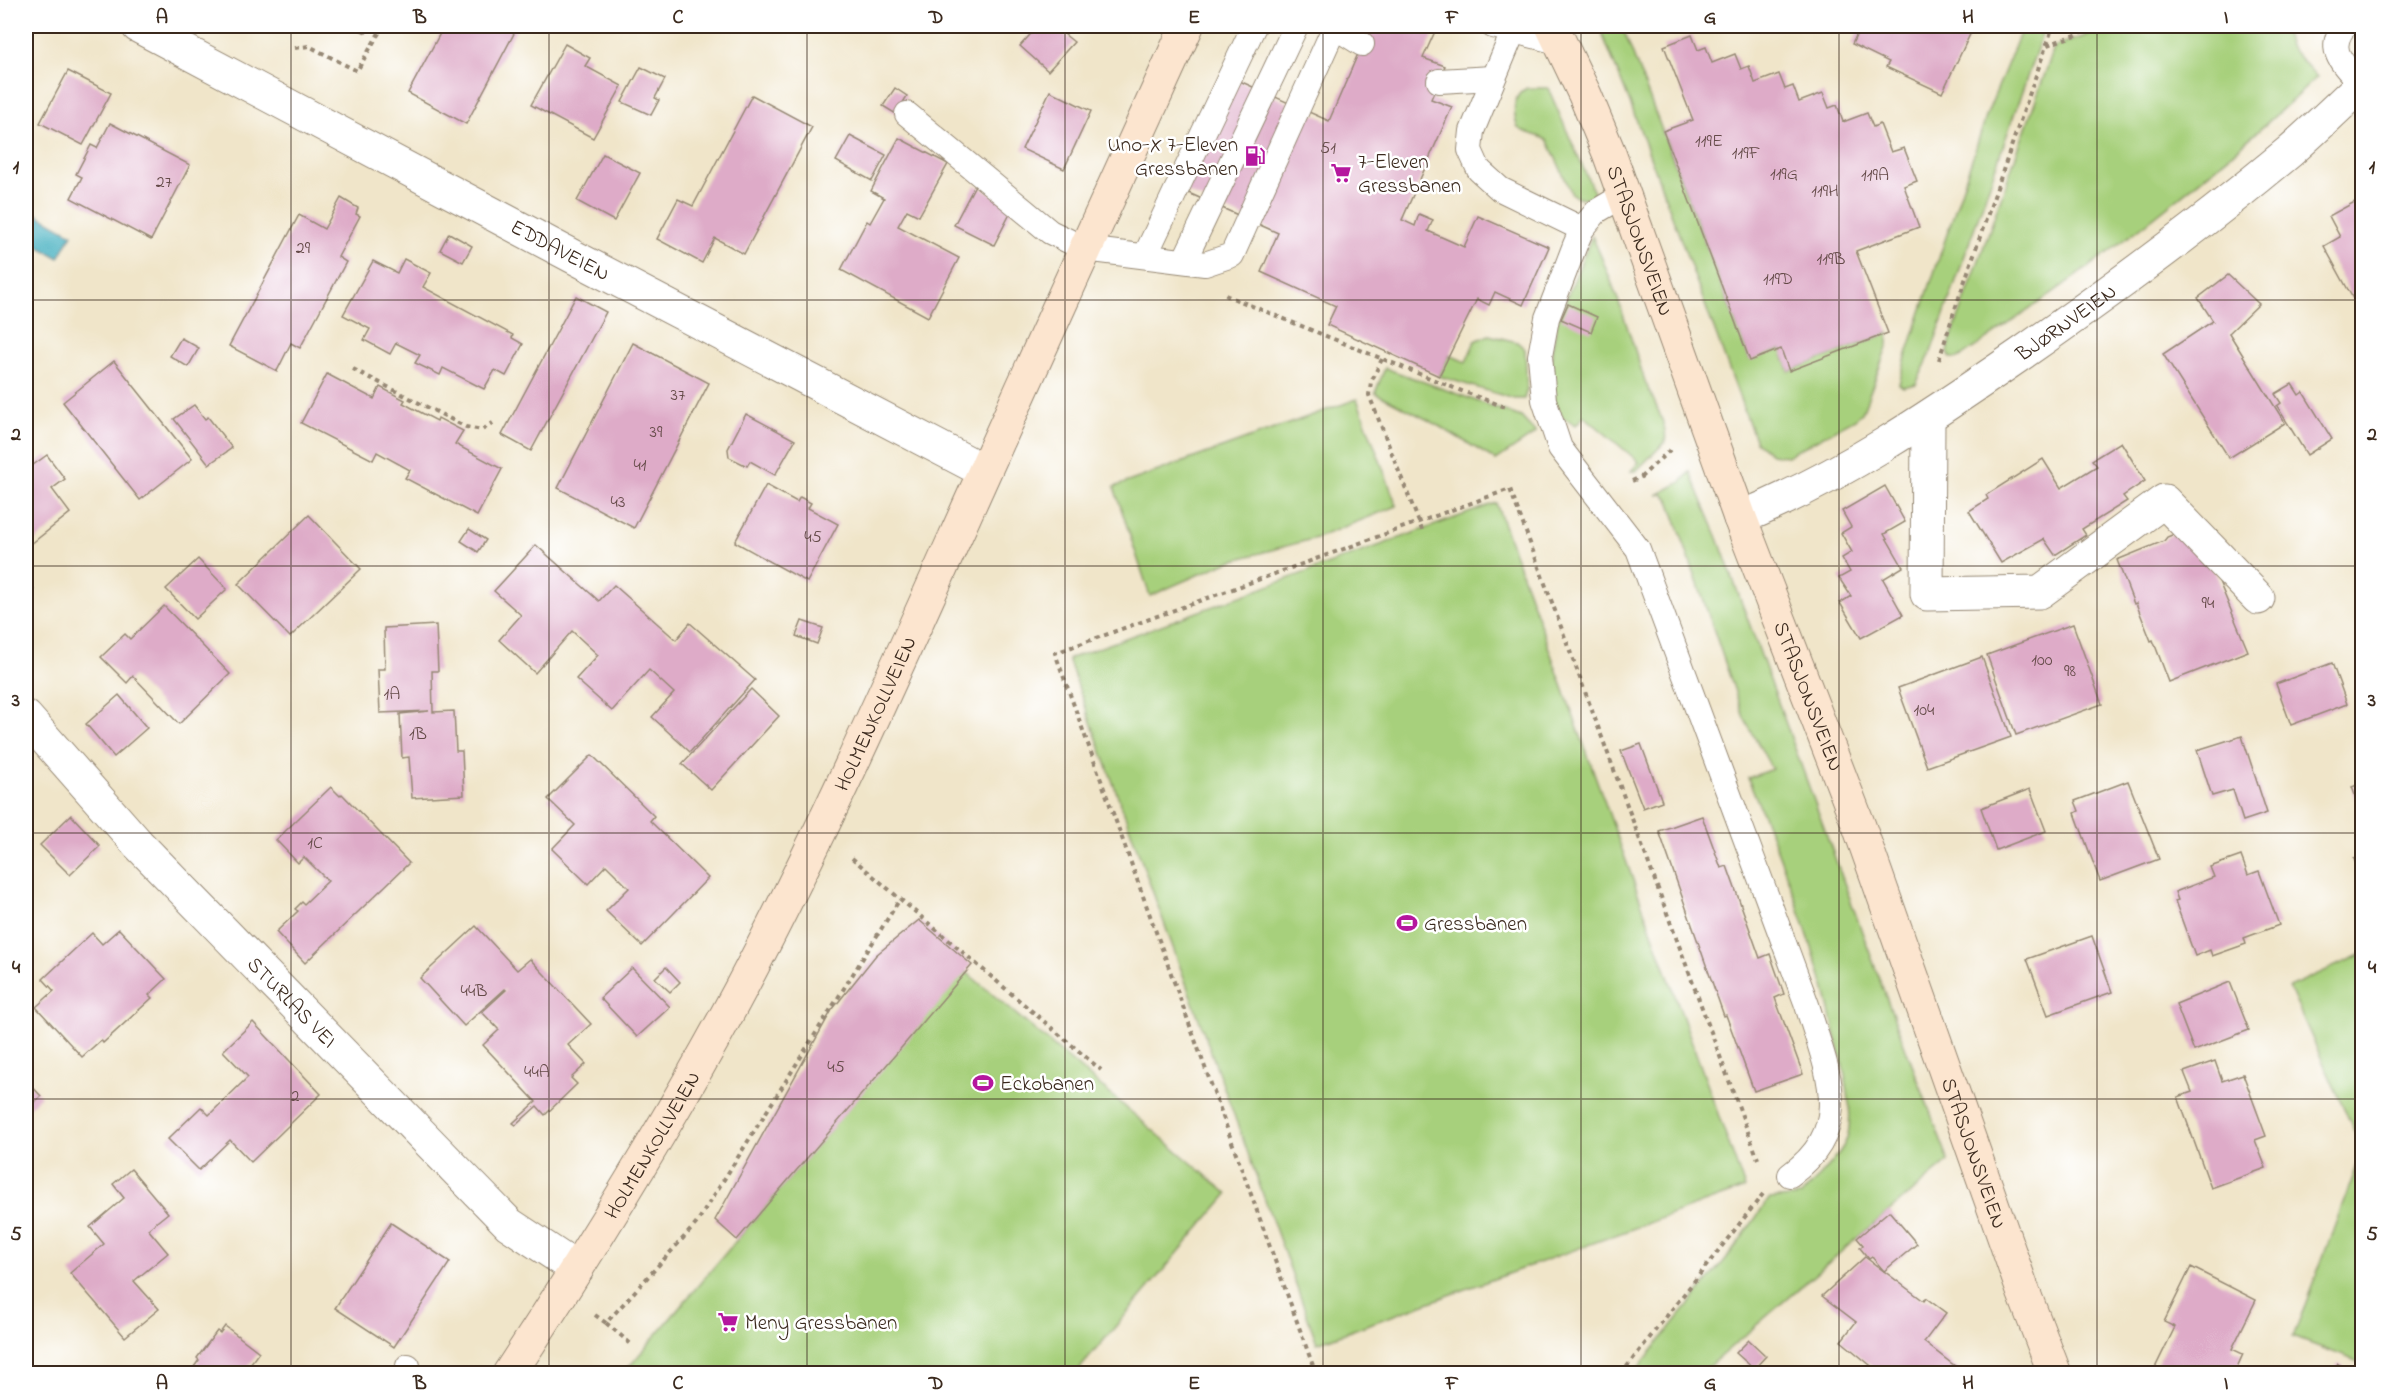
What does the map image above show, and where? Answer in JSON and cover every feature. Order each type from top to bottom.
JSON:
[{"type":"main road","name":"HOLMENKOLLVEIEN","points":[[509,1374],[577,1269],[688,1081],[738,993],[786,900],[891,682],[984,471],[1187,26]]},
{"type":"main road","name":"STASJONSVEIEN","points":[[1557,34],[1586,95],[1740,518],[1859,826],[2023,1291],[2055,1374]]},
{"type":"street","name":"EDDAVEIEN","points":[[138,26],[984,471]]},
{"type":"street","name":"BJØRNVEIEN","points":[[1740,518],[1779,503],[1837,473],[1928,419],[2105,295],[2194,228],[2290,151],[2362,85]]},
{"type":"street","points":[[1928,419],[1927,594],[2040,592],[2164,501],[2258,598]]},
{"type":"street","name":"STURLAS VEI","points":[[26,717],[138,844],[509,1224],[577,1269]]},
{"type":"lane","points":[[1145,256],[1254,26]]},
{"type":"lane","points":[[1194,263],[1296,26]]},
{"type":"lane","points":[[907,114],[1050,232],[1085,249],[1194,263],[1232,255],[1335,26],[1362,44]]},
{"type":"lane","points":[[2345,26],[2339,33],[2336,45],[2338,56],[2362,85]]},
{"type":"lane","points":[[1557,34],[1503,28],[1493,78],[1472,131],[1470,150],[1479,170],[1500,189],[1582,229]]},
{"type":"lane","points":[[1438,81],[1493,78]]},
{"type":"lane","points":[[1624,195],[1597,211],[1582,229],[1547,318],[1540,356],[1544,400],[1560,448],[1638,549],[1807,1005],[1829,1082],[1832,1111],[1827,1132],[1807,1163],[1790,1175]]},
{"type":"path","points":[[295,48],[309,46],[357,71],[383,26]]},
{"type":"path","points":[[1938,365],[1953,315],[2054,26]]},
{"type":"path","points":[[2046,45],[2093,26]]},
{"type":"path","points":[[1194,263],[1216,292],[1459,390],[1551,423]]},
{"type":"path","points":[[1382,358],[1371,382],[1369,395],[1422,530]]},
{"type":"path","points":[[353,369],[466,427],[482,430],[494,423]]},
{"type":"path","points":[[1598,498],[1641,477],[1677,443]]},
{"type":"path","points":[[1316,1374],[1055,652],[1510,489],[1768,1186]]},
{"type":"path","points":[[851,858],[1101,1070]]},
{"type":"path","points":[[606,1323],[696,1224],[900,899]]},
{"type":"path","points":[[1621,1374],[1768,1186],[1790,1175]]},
{"type":"path","points":[[594,1314],[631,1344]]},
{"type":"green space","points":[[1599,26],[1622,26],[1750,360],[1781,349],[1789,371],[1888,333],[1888,345],[1862,413],[1787,456],[1771,454],[1756,442],[1632,108]]},
{"type":"green space","points":[[2023,26],[2045,26],[1930,355],[1916,384],[1903,387],[1899,384],[1906,357],[1987,114]]},
{"type":"green space","points":[[2101,26],[2290,26],[2285,33],[2289,46],[2317,77],[2233,153],[2147,223],[2012,322],[1965,354],[1958,358],[1951,358],[1948,352],[1951,339],[2054,48],[2083,37]]},
{"type":"green space","points":[[1527,88],[1548,88],[1596,197],[1578,198],[1572,194],[1548,141],[1518,128],[1515,117],[1516,100]]},
{"type":"green space","points":[[1592,236],[1666,435],[1665,442],[1636,471],[1631,471],[1639,462],[1584,416],[1576,425],[1562,417],[1553,399],[1552,350],[1558,319]]},
{"type":"green space","points":[[1489,335],[1517,342],[1525,349],[1527,389],[1524,399],[1514,399],[1439,376],[1449,355],[1466,362],[1475,341]]},
{"type":"green space","points":[[1385,368],[1521,417],[1536,433],[1496,460],[1432,422],[1375,393]]},
{"type":"green space","points":[[1357,399],[1397,506],[1316,538],[1227,562],[1150,596],[1114,487]]},
{"type":"green space","points":[[1690,472],[1718,538],[1883,989],[1949,1161],[1701,1373],[1634,1373],[1733,1250],[1769,1199],[1801,1196],[1828,1167],[1845,1143],[1850,1111],[1842,1060],[1825,989],[1788,879],[1748,778],[1772,769],[1744,718],[1669,500],[1663,494],[1657,495],[1681,482]]},
{"type":"green space","name":"Gressbanen","points":[[1496,503],[1745,1188],[1317,1343],[1068,659]]},
{"type":"green space","points":[[2362,954],[2362,1148],[2289,987]]},
{"type":"green space","name":"Eckobanen","points":[[965,971],[1228,1194],[1076,1373],[623,1374]]},
{"type":"green space","points":[[2362,1153],[2362,1363],[2293,1337]]},
{"type":"water","points":[[26,208],[72,234],[59,258],[26,240]]},
{"type":"building","points":[[351,26],[370,26],[366,33]]},
{"type":"building","points":[[444,26],[518,26],[466,124],[408,93]]},
{"type":"building","points":[[1038,26],[1072,26],[1064,34],[1074,42],[1048,71],[1020,46]]},
{"type":"building","points":[[1370,26],[1437,27],[1423,58],[1445,66],[1431,99],[1452,107],[1402,220],[1415,226],[1419,214],[1433,220],[1428,231],[1464,247],[1478,216],[1549,247],[1523,305],[1495,292],[1489,305],[1477,299],[1439,376],[1327,325],[1336,306],[1261,272],[1278,233],[1173,186],[1224,74],[1329,121]]},
{"type":"building","points":[[1861,26],[1974,26],[1942,93],[1886,67],[1889,62],[1852,44]]},
{"type":"building","points":[[1692,35],[1698,50],[1706,47],[1712,63],[1735,54],[1741,69],[1749,66],[1755,83],[1779,74],[1785,89],[1793,86],[1799,102],[1823,93],[1829,108],[1837,105],[1843,122],[1867,113],[1873,127],[1880,124],[1891,152],[1904,148],[1917,181],[1904,186],[1919,227],[1856,251],[1888,333],[1789,371],[1781,349],[1750,361],[1663,131],[1693,120],[1664,46]]},
{"type":"building","points":[[565,44],[590,58],[585,66],[622,86],[593,138],[531,105]]},
{"type":"building","points":[[641,67],[665,79],[655,98],[659,100],[651,115],[622,102]]},
{"type":"building","points":[[68,71],[111,93],[83,145],[40,123]]},
{"type":"building","points":[[895,88],[907,96],[896,114],[883,106]]},
{"type":"building","points":[[1050,91],[1091,111],[1064,169],[1022,149]]},
{"type":"building","points":[[752,95],[812,127],[744,254],[715,238],[702,263],[657,239],[678,199],[693,206]]},
{"type":"building","points":[[110,123],[190,165],[151,240],[71,198],[82,177],[76,174],[91,145],[97,148]]},
{"type":"building","points":[[850,136],[886,155],[872,181],[836,161]]},
{"type":"building","points":[[899,138],[948,164],[919,216],[907,210],[898,226],[959,258],[928,317],[841,270],[867,221],[870,223],[884,198],[871,191]]},
{"type":"building","points":[[603,154],[640,173],[614,221],[577,201]]},
{"type":"building","points":[[975,185],[1014,206],[994,245],[954,225]]},
{"type":"building","points":[[341,198],[358,208],[356,214],[360,216],[338,257],[346,262],[300,348],[291,343],[277,371],[229,346],[299,215],[324,229]]},
{"type":"building","points":[[2362,198],[2362,315],[2324,246],[2340,237],[2329,216]]},
{"type":"building","points":[[449,233],[472,246],[463,262],[440,250]]},
{"type":"building","points":[[404,259],[431,273],[423,287],[513,335],[512,338],[523,344],[506,376],[495,370],[484,389],[443,368],[440,375],[415,363],[420,355],[396,343],[390,354],[364,340],[370,329],[343,315],[373,261],[397,273]]},
{"type":"building","points":[[2228,275],[2259,304],[2229,333],[2285,423],[2229,458],[2163,354],[2213,321],[2198,298]]},
{"type":"building","points":[[576,296],[606,312],[531,451],[502,435]]},
{"type":"building","points":[[1568,304],[1597,317],[1591,332],[1561,319]]},
{"type":"building","points":[[181,338],[199,348],[188,367],[170,356]]},
{"type":"building","points":[[633,343],[709,383],[634,528],[558,488]]},
{"type":"building","points":[[114,361],[192,459],[140,500],[63,402]]},
{"type":"building","points":[[327,374],[374,399],[380,387],[405,400],[403,403],[418,411],[463,431],[455,444],[502,469],[477,516],[405,478],[410,470],[377,452],[373,460],[301,423]]},
{"type":"building","points":[[2292,384],[2299,395],[2303,392],[2332,439],[2307,455],[2277,406],[2281,403],[2275,394]]},
{"type":"building","points":[[194,405],[205,419],[208,417],[232,448],[209,464],[174,419]]},
{"type":"building","points":[[746,414],[795,440],[775,475],[750,461],[747,466],[729,457],[728,449]]},
{"type":"building","points":[[2121,442],[2145,481],[2123,496],[2127,501],[2082,529],[2086,535],[2055,555],[2044,539],[2001,563],[1969,511],[1988,499],[1986,495],[2043,459],[2061,488],[2097,466],[2092,460]]},
{"type":"building","points":[[26,455],[33,465],[47,455],[65,479],[52,489],[70,513],[26,548]]},
{"type":"building","points":[[766,485],[797,502],[800,497],[811,503],[808,508],[838,524],[807,582],[735,542]]},
{"type":"building","points":[[1885,486],[1905,522],[1884,534],[1903,567],[1883,579],[1903,615],[1861,638],[1840,603],[1851,596],[1839,578],[1850,572],[1842,558],[1852,552],[1841,533],[1851,527],[1842,511]]},
{"type":"building","points":[[309,515],[361,569],[290,637],[238,584]]},
{"type":"building","points":[[469,529],[486,540],[478,552],[461,541]]},
{"type":"building","points":[[2177,533],[2215,572],[2248,651],[2169,682],[2117,560],[2164,541],[2167,537]]},
{"type":"building","points":[[536,545],[599,601],[614,585],[676,640],[690,623],[755,680],[690,752],[652,717],[674,693],[649,670],[612,711],[576,679],[598,655],[572,631],[535,673],[499,640],[521,615],[494,591]]},
{"type":"building","points":[[198,559],[227,589],[195,619],[166,589]]},
{"type":"building","points":[[26,578],[34,589],[26,595]]},
{"type":"building","points":[[164,606],[230,674],[179,724],[133,676],[127,683],[101,657],[125,634],[130,639]]},
{"type":"building","points":[[802,621],[823,628],[817,644],[796,636]]},
{"type":"building","points":[[2073,624],[2102,704],[2016,735],[1987,655]]},
{"type":"building","points":[[436,625],[438,671],[432,671],[433,712],[454,711],[456,751],[462,751],[464,795],[412,798],[409,757],[402,758],[400,714],[429,711],[380,713],[378,669],[385,669],[384,628]]},
{"type":"building","points":[[1982,657],[2011,737],[1927,767],[1898,688]]},
{"type":"building","points":[[2332,663],[2347,704],[2291,725],[2276,684]]},
{"type":"building","points":[[751,689],[779,716],[711,790],[682,764]]},
{"type":"building","points":[[119,695],[147,728],[114,757],[86,724]]},
{"type":"building","points":[[2242,736],[2267,813],[2243,821],[2233,790],[2212,796],[2197,750]]},
{"type":"building","points":[[1641,744],[1662,801],[1643,808],[1621,751]]},
{"type":"building","points":[[592,755],[654,816],[650,821],[708,878],[642,946],[606,911],[629,888],[606,865],[588,884],[552,849],[575,825],[548,799]]},
{"type":"building","points":[[2128,781],[2159,859],[2100,881],[2075,813],[2079,811],[2075,801]]},
{"type":"building","points":[[2362,783],[2362,814],[2352,787]]},
{"type":"building","points":[[331,787],[340,796],[342,794],[409,863],[305,963],[276,932],[298,911],[295,909],[302,902],[304,904],[328,881],[304,857],[298,863],[276,840]]},
{"type":"building","points":[[2030,789],[2046,831],[1996,850],[1981,808]]},
{"type":"building","points":[[71,815],[100,846],[70,875],[40,845]]},
{"type":"building","points":[[1702,816],[1721,868],[1727,866],[1760,958],[1770,954],[1784,994],[1775,998],[1803,1074],[1754,1091],[1726,1015],[1724,1016],[1659,831]]},
{"type":"building","points":[[2241,856],[2248,875],[2259,871],[2279,925],[2244,938],[2246,944],[2212,956],[2210,950],[2195,956],[2175,901],[2178,900],[2175,892],[2214,877],[2210,867]]},
{"type":"building","points":[[2362,856],[2362,880],[2354,859]]},
{"type":"building","points":[[919,920],[972,965],[737,1240],[715,1220],[832,1010],[876,955]]},
{"type":"building","points":[[476,926],[517,970],[530,959],[591,1024],[568,1045],[586,1064],[571,1078],[577,1084],[545,1115],[537,1106],[516,1125],[513,1123],[536,1102],[483,1045],[499,1030],[482,1012],[506,990],[464,1026],[420,978]]},
{"type":"building","points":[[119,929],[166,979],[149,995],[152,998],[103,1043],[101,1040],[82,1057],[36,1007],[54,991],[43,979],[92,933],[102,944]]},
{"type":"building","points":[[2092,936],[2112,992],[2048,1015],[2027,959]]},
{"type":"building","points":[[666,967],[680,982],[670,992],[655,978]]},
{"type":"building","points":[[632,968],[670,1007],[637,1037],[600,998]]},
{"type":"building","points":[[2230,982],[2249,1030],[2194,1051],[2176,1004]]},
{"type":"building","points":[[253,1022],[321,1094],[251,1162],[230,1140],[199,1170],[168,1139],[201,1107],[209,1115],[248,1077],[223,1051]]},
{"type":"building","points":[[2215,1061],[2222,1081],[2243,1074],[2266,1136],[2255,1140],[2266,1168],[2211,1188],[2178,1097],[2192,1092],[2184,1072]]},
{"type":"building","points":[[26,1080],[41,1096],[26,1110]]},
{"type":"building","points":[[131,1169],[168,1213],[148,1229],[168,1253],[134,1281],[159,1309],[125,1337],[70,1273],[104,1244],[90,1227],[124,1198],[113,1184]]},
{"type":"building","points":[[1889,1211],[1917,1244],[1884,1271],[1872,1257],[1869,1259],[1860,1248],[1863,1245],[1857,1238]]},
{"type":"building","points":[[391,1223],[450,1262],[394,1347],[335,1308]]},
{"type":"building","points":[[1865,1257],[1924,1301],[1926,1298],[1946,1313],[1924,1342],[1960,1370],[1958,1374],[1881,1374],[1841,1341],[1856,1322],[1822,1296]]},
{"type":"building","points":[[2191,1267],[2256,1300],[2232,1349],[2243,1354],[2234,1374],[2152,1374],[2175,1327],[2164,1322]]},
{"type":"building","points":[[225,1326],[259,1352],[243,1374],[189,1374],[199,1360],[197,1358],[217,1331],[220,1333]]},
{"type":"building","points":[[1749,1340],[1766,1356],[1754,1369],[1736,1353]]},
{"type":"building","points":[[2338,1364],[2357,1374],[2333,1374]]},
{"type":"place","name":"Uno-X 7-Eleven Gressbanen","points":[[1255,156]]},
{"type":"place","name":"7-Eleven Gressbanen","points":[[1341,173]]},
{"type":"place","name":"Gressbanen","points":[[1407,923]]},
{"type":"place","name":"Eckobanen","points":[[983,1083]]},
{"type":"place","name":"Meny Gressbanen","points":[[728,1322]]}]
